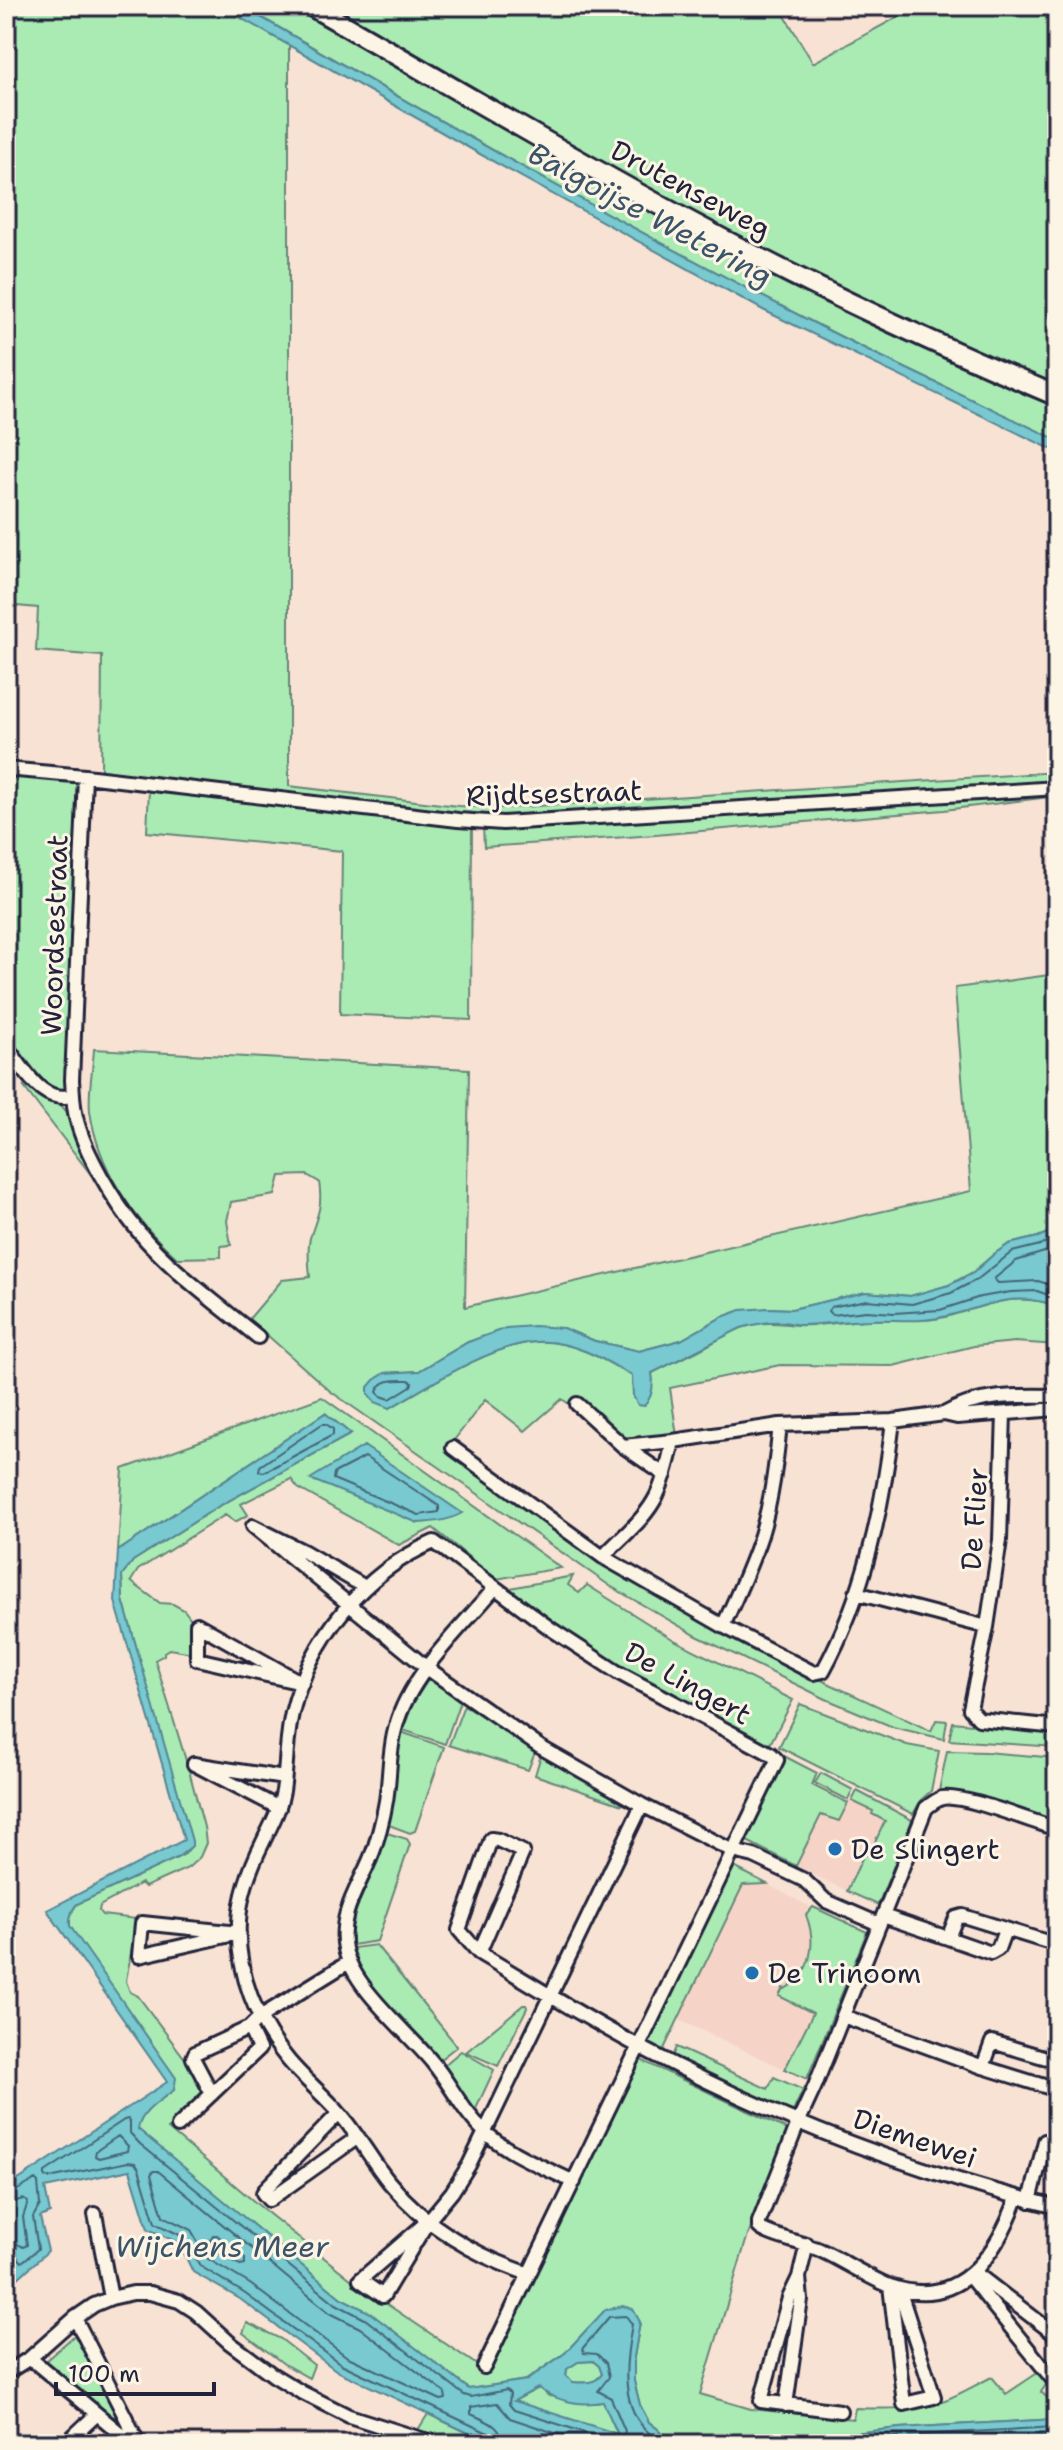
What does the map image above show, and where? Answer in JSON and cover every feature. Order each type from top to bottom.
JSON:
[{"type":"main road","name":"Drutenseweg","points":[[311,6],[622,185],[747,252],[904,329],[1057,396]]},
{"type":"street","name":"Rijdtsestraat","points":[[6,769],[503,823],[1057,788]]},
{"type":"street","name":"Woordsestraat","points":[[85,776],[73,1096],[75,1113],[85,1144],[139,1232],[175,1267],[258,1337]]},
{"type":"street","name":"Woordsestraat","points":[[6,1046],[49,1095],[73,1096]]},
{"type":"street","points":[[944,1414],[954,1408],[1009,1394],[1057,1396]]},
{"type":"street","points":[[577,1404],[623,1446],[665,1475]]},
{"type":"street","points":[[623,1446],[780,1425],[893,1421],[944,1414],[957,1417],[1057,1409]]},
{"type":"street","name":"De Flier","points":[[1004,1414],[1000,1540],[987,1627],[970,1709],[973,1716],[979,1719],[1057,1727]]},
{"type":"street","points":[[453,1448],[603,1557],[723,1626],[814,1673],[823,1671],[833,1652],[856,1593],[886,1484],[893,1421]]},
{"type":"street","points":[[723,1626],[761,1534],[773,1483],[780,1425]]},
{"type":"street","points":[[603,1557],[640,1519],[655,1498],[665,1475],[673,1441]]},
{"type":"street","points":[[365,1587],[253,1526],[427,1668],[540,1747],[642,1805],[733,1851],[754,1856],[804,1880],[826,1901],[881,1920],[991,1953],[998,1949],[1005,1930]]},
{"type":"street","name":"De Lingert","points":[[484,2367],[574,2182],[777,1760],[617,1672],[494,1589],[434,1542],[417,1549],[365,1587],[348,1604],[322,1642],[302,1683],[292,1712],[279,1808],[247,1884],[239,1922],[241,1966],[260,2017],[290,2062],[339,2113],[389,2182],[428,2221],[460,2245],[494,2262],[529,2274]]},
{"type":"street","points":[[494,1589],[409,1694],[395,1729],[381,1828],[366,1870],[348,1903],[343,1929],[345,1948],[349,1962],[364,1987],[435,2066],[484,2132],[514,2153],[574,2182]]},
{"type":"street","points":[[856,1593],[987,1627]]},
{"type":"street","points":[[197,1624],[223,1639],[302,1683],[197,1659],[197,1624]]},
{"type":"street","points":[[279,1808],[194,1764],[284,1778]]},
{"type":"street","points":[[1045,2141],[1023,2199],[972,2275],[957,2286],[942,2291],[926,2293],[895,2288],[807,2244],[768,2234],[759,2227],[926,1808],[945,1798],[964,1800],[1057,1829]]},
{"type":"street","points":[[428,2221],[360,2280],[383,2296],[428,2221],[469,2165],[642,1805]]},
{"type":"street","points":[[479,1953],[523,1852],[491,1839],[459,1930],[479,1953],[639,2047]]},
{"type":"street","points":[[948,1938],[956,1918],[963,1916],[1057,1945]]},
{"type":"street","points":[[142,1923],[239,1933],[182,1946],[139,1956],[142,1923]]},
{"type":"street","points":[[212,2094],[193,2058],[195,2053],[249,2028],[260,2017],[349,1962]]},
{"type":"street","points":[[843,2016],[983,2067],[1057,2090]]},
{"type":"street","points":[[178,2126],[259,2049],[249,2028]]},
{"type":"street","points":[[983,2067],[992,2042],[1057,2061]]},
{"type":"street","name":"Diemewei","points":[[639,2047],[798,2123],[923,2169],[1057,2207]]},
{"type":"street","points":[[339,2113],[263,2193],[269,2200],[358,2137]]},
{"type":"street","points":[[95,2214],[111,2298]]},
{"type":"street","points":[[807,2244],[761,2401],[840,2411]]},
{"type":"street","points":[[972,2275],[1057,2336]]},
{"type":"street","points":[[972,2275],[1055,2382],[1057,2379]]},
{"type":"street","points":[[786,2405],[801,2300],[799,2277]]},
{"type":"street","points":[[895,2288],[934,2397],[904,2404],[895,2288]]},
{"type":"street","points":[[6,2373],[30,2358],[94,2305],[133,2293],[150,2293],[179,2301],[196,2312],[235,2347],[301,2392],[349,2416],[437,2444]]},
{"type":"street","points":[[75,2318],[136,2444]]},
{"type":"street","points":[[30,2358],[136,2444]]},
{"type":"street","points":[[65,2444],[97,2414]]},
{"type":"street","points":[[115,2430],[126,2420]]},
{"type":"shaded area","name":"De Slingert","points":[[794,1775],[873,1811],[872,1814],[885,1820],[868,1856],[863,1855],[847,1891],[796,1866],[800,1859]]},
{"type":"shaded area","name":"De Trinoom","points":[[744,1885],[768,1885],[810,1907],[805,1914],[810,1926],[811,1952],[794,1983],[786,1988],[783,1986],[777,1997],[812,2013],[785,2069],[679,2020]]},
{"type":"green space","points":[[6,6],[220,6],[289,45],[289,786],[458,806],[506,808],[1057,772],[1057,782],[477,817],[101,774],[102,656],[36,651],[38,608],[6,605]]},
{"type":"green space","points":[[242,6],[300,6],[550,150],[1057,404],[1057,440],[906,369],[671,248]]},
{"type":"green space","points":[[329,6],[779,6],[813,63],[918,6],[1057,6],[1057,387],[932,333],[756,247],[673,203]]},
{"type":"green space","points":[[6,774],[80,780],[67,1088],[57,1092],[49,1088],[6,1035]]},
{"type":"green space","points":[[149,789],[472,825],[471,1020],[340,1014],[342,851],[147,832]]},
{"type":"green space","points":[[1057,793],[1057,796],[944,810],[484,847],[483,826]]},
{"type":"green space","points":[[1057,974],[1057,1229],[1009,1244],[973,1272],[949,1285],[911,1296],[866,1292],[792,1309],[768,1308],[722,1317],[681,1340],[639,1351],[595,1341],[563,1328],[468,1342],[419,1371],[385,1373],[390,1408],[441,1378],[499,1350],[548,1342],[574,1347],[610,1363],[632,1376],[632,1386],[653,1380],[651,1374],[735,1331],[756,1324],[925,1320],[1000,1301],[1027,1299],[1057,1306],[1057,1345],[1015,1342],[974,1346],[893,1366],[780,1365],[670,1388],[677,1436],[624,1439],[578,1397],[569,1404],[562,1399],[525,1431],[485,1400],[448,1448],[576,1544],[657,1596],[773,1657],[931,1731],[936,1720],[947,1721],[944,1739],[893,1727],[826,1699],[697,1636],[610,1586],[330,1391],[249,1319],[282,1280],[310,1277],[309,1247],[320,1205],[319,1182],[307,1175],[280,1176],[275,1195],[231,1202],[227,1221],[231,1245],[221,1246],[221,1257],[177,1258],[146,1227],[120,1192],[101,1153],[90,1111],[94,1049],[469,1069],[465,1307],[971,1191],[955,988]]},
{"type":"green space","points":[[23,1086],[60,1104],[67,1112],[93,1169],[92,1176]]},
{"type":"green space","points":[[322,1397],[561,1568],[496,1579],[433,1528],[399,1545],[298,1488],[291,1479],[241,1504],[248,1515],[235,1522],[225,1515],[138,1570],[131,1581],[134,1584],[160,1603],[173,1604],[184,1610],[191,1619],[193,1653],[169,1649],[155,1660],[188,1767],[206,1843],[200,1857],[188,1868],[145,1887],[141,1883],[100,1906],[99,1911],[102,1915],[137,1919],[126,1981],[130,1992],[138,1996],[209,2091],[168,2129],[357,2284],[489,2373],[639,2059],[788,2130],[746,2241],[700,2394],[751,2409],[853,2419],[855,2408],[923,2406],[957,2395],[992,2377],[1006,2394],[1042,2370],[1050,2379],[1041,2392],[1049,2399],[1057,2388],[1057,2419],[899,2428],[789,2440],[729,2442],[668,2437],[649,2422],[640,2405],[634,2381],[634,2357],[640,2322],[589,2327],[565,2353],[526,2380],[469,2389],[369,2312],[341,2298],[137,2129],[147,2112],[174,2090],[70,1926],[70,1917],[77,1904],[185,1854],[192,1845],[123,1600],[122,1576],[133,1561],[219,1506],[351,1434],[325,1413],[118,1551],[123,1469]]},
{"type":"green space","points":[[573,1576],[568,1585],[579,1593],[587,1585],[674,1640],[793,1700],[769,1746],[618,1666],[505,1589]]},
{"type":"green space","points":[[428,1680],[433,1680],[460,1701],[445,1744],[403,1730],[413,1703]]},
{"type":"green space","points":[[800,1704],[907,1745],[939,1751],[931,1791],[913,1814],[779,1747]]},
{"type":"green space","points":[[464,1705],[536,1750],[528,1770],[449,1745]]},
{"type":"green space","points":[[953,1722],[1057,1733],[1057,1747],[949,1740]]},
{"type":"green space","points":[[401,1732],[444,1747],[415,1831],[410,1833],[389,1825]]},
{"type":"green space","points":[[947,1751],[1057,1758],[1057,1822],[954,1791],[938,1796]]},
{"type":"green space","points":[[541,1755],[623,1803],[622,1805],[535,1775]]},
{"type":"green space","points":[[784,1756],[817,1773],[812,1785],[848,1803],[839,1821],[821,1815],[796,1866],[745,1840]]},
{"type":"green space","points":[[821,1773],[853,1790],[848,1800],[815,1783]]},
{"type":"green space","points":[[857,1791],[912,1820],[878,1905],[847,1891],[864,1854],[869,1855],[885,1821],[852,1801]]},
{"type":"green space","points":[[387,1833],[407,1839],[410,1844],[377,1941],[352,1945],[356,1912]]},
{"type":"green space","points":[[732,1866],[767,1884],[743,1885],[662,2053],[648,2044]]},
{"type":"green space","points":[[813,1907],[867,1932],[807,2079],[785,2069],[813,2013],[779,1996],[783,1988],[801,1975],[810,1956],[811,1936],[806,1915]]},
{"type":"green space","points":[[376,1945],[457,2046],[439,2060],[378,1993],[359,1964],[353,1948]]},
{"type":"green space","points":[[523,2005],[527,2008],[498,2066],[466,2052]]},
{"type":"green space","points":[[676,2047],[768,2089],[774,2077],[803,2090],[792,2114],[672,2057]]},
{"type":"green space","points":[[461,2051],[494,2070],[475,2111],[443,2066]]},
{"type":"green space","points":[[247,2323],[281,2339],[314,2365],[309,2378],[284,2364],[243,2333]]},
{"type":"green space","points":[[77,2333],[118,2413],[111,2420],[43,2363]]},
{"type":"green space","points":[[593,2361],[602,2374],[596,2380],[572,2382],[566,2376],[567,2369],[578,2362]]},
{"type":"green space","points":[[539,2388],[549,2396],[597,2403],[603,2401],[618,2435],[513,2401]]},
{"type":"green space","points":[[428,2414],[492,2444],[446,2444],[416,2433]]},
{"type":"water","points":[[220,6],[242,6],[671,248],[846,339],[1057,440],[1057,452],[763,310]]},
{"type":"water","points":[[1057,1229],[1057,1306],[1041,1301],[1012,1300],[925,1320],[752,1325],[652,1373],[652,1391],[644,1406],[638,1405],[633,1396],[632,1376],[574,1347],[548,1342],[499,1350],[441,1378],[390,1408],[375,1402],[368,1394],[368,1387],[385,1373],[419,1371],[468,1342],[506,1328],[563,1328],[595,1341],[639,1351],[681,1340],[741,1310],[792,1309],[866,1292],[910,1296],[949,1285],[973,1273],[1009,1244]]},
{"type":"water","name":"Wijchens Meer","points":[[325,1413],[351,1434],[219,1506],[133,1561],[122,1576],[123,1600],[192,1841],[192,1846],[177,1858],[77,1904],[70,1917],[70,1926],[176,2078],[174,2090],[147,2112],[138,2129],[341,2298],[369,2312],[469,2389],[527,2380],[565,2353],[605,2310],[623,2306],[633,2309],[640,2322],[634,2357],[634,2381],[640,2405],[649,2422],[668,2437],[729,2442],[789,2440],[899,2428],[1057,2419],[1057,2444],[492,2444],[337,2371],[240,2299],[193,2272],[179,2243],[148,2229],[130,2170],[45,2188],[50,2213],[40,2217],[48,2251],[16,2280],[6,2254],[6,2188],[167,2082],[47,1910],[184,1840],[115,1601],[118,1551]],"holes":[[[593,2361],[602,2374],[596,2380],[573,2382],[566,2376],[567,2369],[578,2362]],[[538,2388],[569,2401],[603,2402],[618,2434],[514,2401]]]},
{"type":"water","points":[[364,1446],[462,1513],[435,1522],[418,1523],[310,1479]]},
{"type":"place","name":"De Slingert","points":[[835,1849]]},
{"type":"place","name":"De Trinoom","points":[[752,1973]]},
{"type":"water label","name":"Balgoijse Wetering","points":[[650,215]]}]
